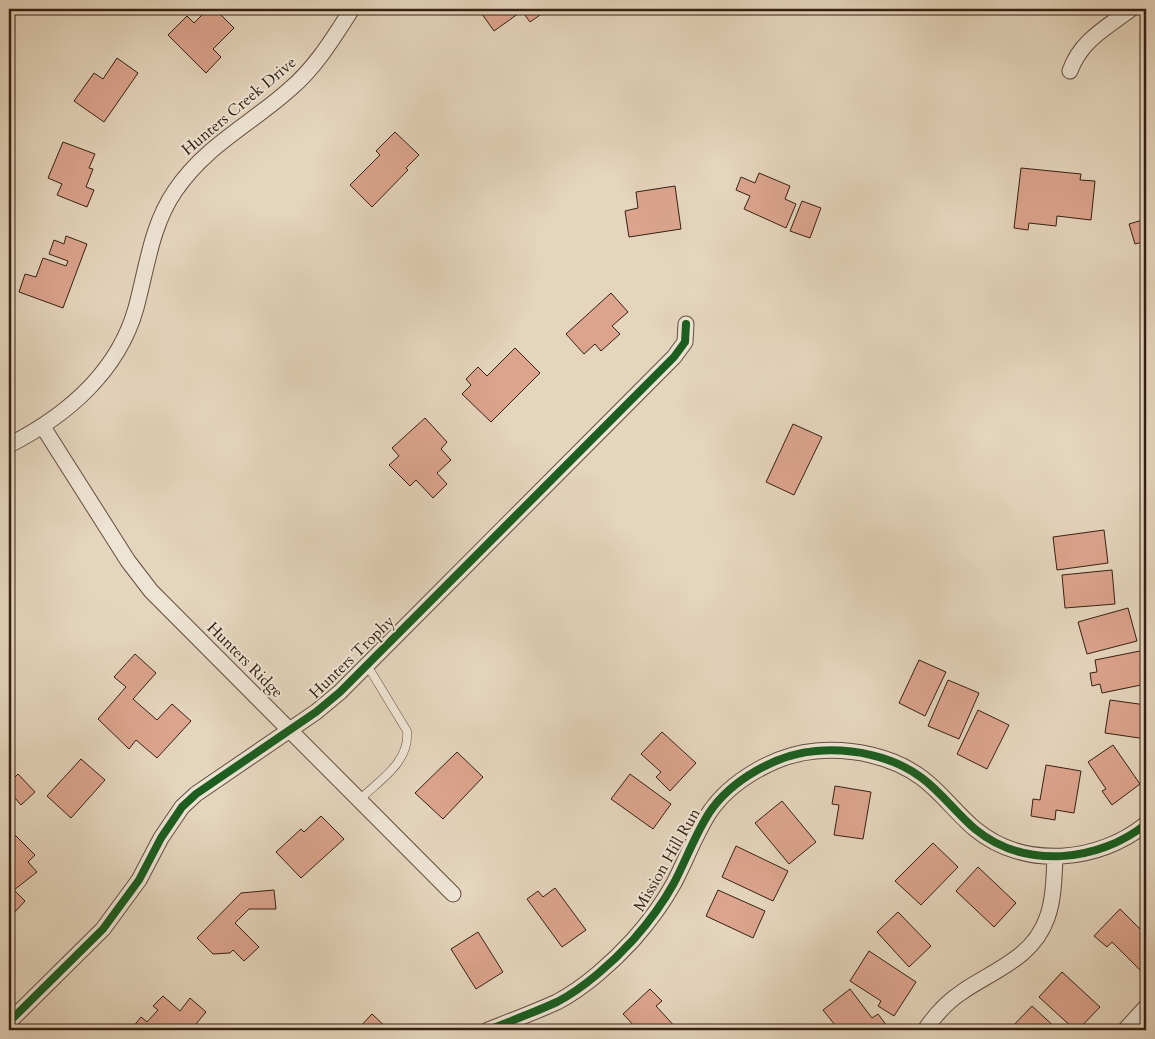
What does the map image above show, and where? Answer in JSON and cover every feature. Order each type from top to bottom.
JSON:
[{"type":"street","name":"Hunters Creek Drive","points":[[9,445],[43,427],[77,400],[114,356],[128,331],[154,231],[166,205],[184,177],[214,146],[292,88],[321,56],[352,9]]},
{"type":"street","points":[[1070,71],[1076,55],[1085,43],[1132,9]]},
{"type":"street","name":"Hunters Trophy","points":[[9,1022],[117,913],[182,807],[196,794],[340,692],[674,356],[685,342],[686,324]]},
{"type":"street","name":"Hunters Ridge","points":[[43,427],[140,577],[453,894]]},
{"type":"street","name":"Mission Hill Run","points":[[488,1030],[558,1001],[610,962],[632,941],[664,900],[696,834],[710,811],[726,794],[746,778],[767,765],[791,756],[816,751],[844,751],[881,758],[921,777],[977,830],[1000,844],[1027,853],[1055,857],[1092,853],[1111,846],[1146,824]]},
{"type":"street","points":[[925,1030],[945,1006],[961,992],[1016,961],[1040,934],[1048,918],[1052,900],[1055,857]]},
{"type":"street","points":[[1125,1030],[1146,1007]]},
{"type":"lane","points":[[359,800],[403,757],[408,743],[407,731],[367,665]]},
{"type":"building","points":[[208,9],[215,9],[234,28],[213,49],[221,57],[206,73],[168,35],[187,16],[194,23]]},
{"type":"building","points":[[490,9],[540,9],[543,13],[530,22],[522,11],[494,31],[482,14]]},
{"type":"building","points":[[117,58],[138,73],[104,122],[74,101],[94,73],[103,79]]},
{"type":"building","points":[[395,132],[419,155],[406,168],[408,170],[372,207],[350,185],[380,155],[376,151]]},
{"type":"building","points":[[63,142],[95,154],[89,168],[93,169],[86,187],[94,190],[87,207],[57,195],[62,184],[48,178]]},
{"type":"building","points":[[1021,168],[1081,174],[1080,180],[1095,181],[1091,220],[1057,216],[1056,226],[1029,223],[1028,230],[1014,228]]},
{"type":"building","points":[[759,173],[790,186],[785,199],[796,204],[786,228],[744,209],[750,196],[736,190],[741,177],[755,183]]},
{"type":"building","points":[[675,186],[681,229],[629,237],[625,211],[638,208],[636,192]]},
{"type":"building","points":[[802,201],[821,208],[810,238],[790,231]]},
{"type":"building","points":[[1146,219],[1146,241],[1135,244],[1129,224]]},
{"type":"building","points":[[66,236],[87,244],[63,308],[19,292],[25,274],[36,277],[43,258],[66,266],[68,261],[49,254],[54,240],[64,244]]},
{"type":"building","points":[[611,293],[628,312],[612,326],[620,334],[601,351],[595,344],[584,354],[566,334]]},
{"type":"building","points":[[515,348],[540,373],[491,422],[462,394],[471,385],[466,379],[478,367],[487,376]]},
{"type":"building","points":[[425,418],[447,442],[441,449],[451,460],[437,473],[447,484],[433,498],[416,480],[410,486],[389,465],[399,456],[392,448]]},
{"type":"building","points":[[793,424],[822,437],[794,495],[766,482]]},
{"type":"building","points":[[1104,530],[1108,563],[1057,570],[1053,537]]},
{"type":"building","points":[[1112,570],[1115,604],[1065,608],[1062,575]]},
{"type":"building","points":[[1128,608],[1137,641],[1087,654],[1078,622]]},
{"type":"building","points":[[1145,650],[1146,684],[1102,693],[1100,684],[1092,686],[1090,673],[1097,672],[1095,660]]},
{"type":"building","points":[[135,654],[156,673],[133,699],[157,720],[172,704],[191,721],[157,758],[136,740],[129,749],[98,719],[126,687],[114,677]]},
{"type":"building","points":[[919,660],[946,672],[925,716],[899,703]]},
{"type":"building","points":[[948,680],[979,693],[959,739],[928,726]]},
{"type":"building","points":[[1110,700],[1146,705],[1146,739],[1105,733]]},
{"type":"building","points":[[978,710],[1009,725],[987,769],[957,754]]},
{"type":"building","points":[[662,732],[696,763],[670,791],[656,777],[661,772],[641,754]]},
{"type":"building","points":[[1113,745],[1140,784],[1112,805],[1102,791],[1106,789],[1088,762]]},
{"type":"building","points":[[457,752],[483,777],[443,819],[415,793]]},
{"type":"building","points":[[81,759],[105,780],[71,818],[47,796]]},
{"type":"building","points":[[1046,765],[1081,771],[1074,813],[1056,810],[1055,820],[1031,816],[1033,799],[1040,800]]},
{"type":"building","points":[[18,774],[35,792],[21,805],[9,791],[9,783]]},
{"type":"building","points":[[630,774],[671,804],[653,829],[611,799]]},
{"type":"building","points":[[835,786],[871,792],[863,839],[834,835],[839,805],[832,804]]},
{"type":"building","points":[[782,801],[816,842],[789,864],[755,823]]},
{"type":"building","points":[[321,816],[344,839],[301,878],[276,852],[301,829],[304,832]]},
{"type":"building","points":[[15,835],[35,855],[28,862],[37,872],[14,890],[25,901],[12,915],[9,911],[9,841]]},
{"type":"building","points":[[933,843],[958,867],[921,905],[895,881]]},
{"type":"building","points":[[736,846],[788,871],[773,901],[722,877]]},
{"type":"building","points":[[978,867],[1016,903],[994,927],[956,891]]},
{"type":"building","points":[[555,888],[586,930],[562,947],[527,899],[538,891],[543,897]]},
{"type":"building","points":[[274,890],[276,909],[249,909],[235,923],[259,947],[244,961],[233,950],[230,953],[213,954],[197,938],[241,893]]},
{"type":"building","points":[[718,890],[765,911],[753,938],[706,916]]},
{"type":"building","points":[[1120,909],[1146,935],[1146,966],[1141,971],[1112,942],[1107,947],[1094,936]]},
{"type":"building","points":[[898,912],[931,946],[909,967],[877,932]]},
{"type":"building","points":[[478,932],[503,972],[476,989],[451,949]]},
{"type":"building","points":[[869,951],[916,982],[894,1016],[878,1006],[881,1001],[850,981]]},
{"type":"building","points":[[1062,972],[1100,1007],[1078,1030],[1075,1030],[1039,997]]},
{"type":"building","points":[[650,989],[662,1001],[656,1006],[678,1030],[638,1030],[623,1014]]},
{"type":"building","points":[[850,989],[872,1018],[878,1014],[887,1026],[881,1030],[839,1030],[823,1010]]},
{"type":"building","points":[[163,996],[180,1011],[190,998],[206,1012],[191,1030],[137,1030],[133,1027],[141,1017],[147,1022],[158,1010],[153,1006]]},
{"type":"building","points":[[1032,1006],[1058,1030],[1013,1030],[1011,1028]]},
{"type":"building","points":[[372,1014],[389,1030],[357,1030]]},
{"type":"cycle path","points":[[9,1022],[103,929],[139,880],[161,838],[182,807],[196,794],[316,712],[340,692],[674,357],[685,342],[686,324]]},
{"type":"cycle path","points":[[488,1030],[557,1002],[577,990],[607,966],[633,940],[660,905],[674,883],[704,821],[718,801],[742,780],[771,763],[786,757],[801,753],[830,750],[858,752],[898,764],[922,778],[975,829],[995,842],[1016,851],[1062,856],[1084,853],[1106,847],[1127,837],[1146,824]]}]
